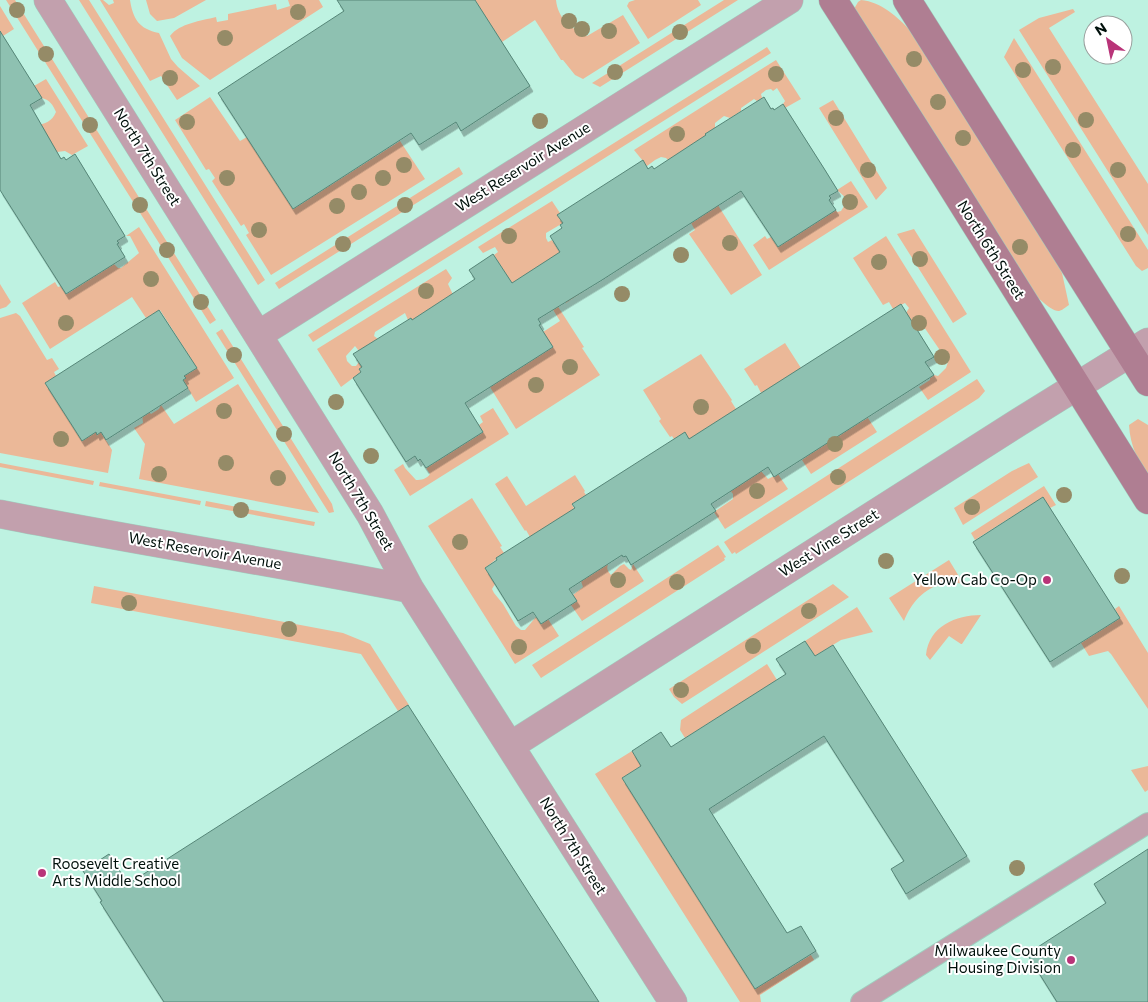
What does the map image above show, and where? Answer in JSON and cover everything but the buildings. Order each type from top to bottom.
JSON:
[{"type":"main road","name":"North 6th Street","points":[[833,0],[1148,500]]},
{"type":"main road","points":[[907,0],[1139,347],[1148,382]]},
{"type":"street","name":"North 7th Street","points":[[48,0],[370,514],[410,589],[673,1002]]},
{"type":"street","name":"West Reservoir Avenue","points":[[258,334],[789,0]]},
{"type":"street","name":"West Vine Street","points":[[510,746],[1139,347]]},
{"type":"street","name":"West Reservoir Avenue","points":[[0,514],[72,529],[322,571],[410,589]]},
{"type":"lane","points":[[861,1002],[1148,823]]},
{"type":"shaded area","points":[[6,0],[15,0],[216,320],[210,324]]},
{"type":"shaded area","points":[[79,0],[89,0],[265,280],[258,285]]},
{"type":"shaded area","points":[[100,0],[109,5],[114,3],[113,0],[130,0],[133,13],[138,22],[146,29],[159,33],[171,59],[200,86],[177,100],[161,76],[150,81]]},
{"type":"shaded area","points":[[146,0],[206,0],[174,18],[157,21],[150,14]]},
{"type":"shaded area","points":[[288,0],[319,0],[323,7],[210,80],[182,58],[170,36],[179,28],[197,21],[216,17],[217,22],[228,20],[228,14],[276,4],[277,10],[290,6]]},
{"type":"shaded area","points":[[475,0],[556,0],[562,18],[576,30],[587,36],[623,15],[640,43],[583,79],[575,75],[561,60],[535,20],[502,42]]},
{"type":"shaded area","points":[[635,0],[698,0],[701,5],[648,39],[627,6],[629,2]]},
{"type":"shaded area","points":[[724,0],[738,0],[600,87],[592,83]]},
{"type":"shaded area","points":[[861,0],[869,1],[882,7],[911,31],[1057,263],[1062,273],[1069,305],[1064,309],[1059,311],[1051,308],[1027,287],[854,9]]},
{"type":"shaded area","points":[[0,6],[14,29],[3,36],[0,32]]},
{"type":"shaded area","points":[[1073,9],[1075,12],[1049,28],[1148,184],[1148,235],[1019,30],[1039,18]]},
{"type":"shaded area","points":[[1014,38],[1148,250],[1148,268],[1142,271],[1136,266],[1004,57]]},
{"type":"shaded area","points":[[767,47],[771,53],[313,342],[308,335]]},
{"type":"shaded area","points":[[776,60],[801,99],[785,108],[783,104],[785,101],[777,88],[773,91],[771,89],[766,90],[761,94],[762,98],[757,101],[754,99],[730,118],[724,116],[715,123],[715,128],[705,134],[713,147],[692,164],[762,275],[731,295],[689,234],[695,230],[691,223],[698,219],[673,165],[666,158],[661,157],[647,166],[634,150]]},
{"type":"shaded area","points":[[46,79],[88,146],[72,155],[65,151],[57,152],[36,126],[50,120],[56,112],[51,103],[42,98],[34,86]]},
{"type":"shaded area","points":[[210,97],[240,141],[247,137],[293,209],[400,141],[425,179],[271,275],[246,235],[249,233],[244,224],[241,226],[212,181],[215,178],[209,169],[206,170],[175,120]]},
{"type":"shaded area","points":[[833,100],[887,188],[876,200],[819,108]]},
{"type":"shaded area","points":[[459,167],[463,174],[279,289],[275,283]]},
{"type":"shaded area","points":[[851,181],[868,207],[769,270],[753,245],[765,236],[767,239],[771,237],[778,247],[836,210],[837,212],[841,211],[846,203],[846,198],[837,190]]},
{"type":"shaded area","points":[[552,201],[560,213],[558,215],[563,223],[546,233],[546,238],[548,242],[552,240],[584,291],[566,303],[554,285],[512,283],[494,255],[498,252],[495,247],[483,253],[478,247]]},
{"type":"shaded area","points":[[139,227],[234,378],[196,402],[183,380],[186,378],[184,376],[197,368],[160,310],[146,318],[132,297],[50,349],[22,303],[55,282],[67,294],[114,264],[121,268],[139,253],[130,236],[126,236]]},
{"type":"shaded area","points":[[914,229],[967,314],[953,323],[897,234]]},
{"type":"shaded area","points":[[886,236],[971,372],[928,400],[919,387],[934,375],[938,376],[946,368],[948,362],[924,327],[917,331],[906,313],[909,308],[905,303],[893,309],[889,302],[883,305],[853,258]]},
{"type":"shaded area","points":[[446,269],[452,278],[448,284],[456,301],[543,332],[560,321],[552,308],[557,305],[600,375],[516,429],[447,318],[418,328],[411,318],[408,320],[405,313],[375,332],[374,336],[378,339],[359,351],[355,346],[346,356],[347,361],[352,366],[356,366],[359,362],[362,367],[359,369],[361,372],[341,387],[317,349]]},
{"type":"shaded area","points":[[0,284],[11,302],[6,307],[0,309]]},
{"type":"shaded area","points":[[16,313],[20,316],[47,360],[52,358],[59,369],[54,372],[56,376],[45,383],[82,441],[96,432],[97,434],[101,432],[112,450],[108,473],[0,453],[0,318]]},
{"type":"shaded area","points":[[222,329],[332,504],[334,512],[329,513],[216,333]]},
{"type":"shaded area","points":[[785,343],[801,368],[848,429],[868,418],[877,432],[811,474],[802,460],[823,444],[770,388],[761,393],[744,369]]},
{"type":"shaded area","points":[[701,354],[732,400],[736,409],[727,416],[761,471],[768,479],[778,474],[788,489],[725,529],[714,512],[733,499],[733,494],[729,489],[718,484],[685,433],[674,439],[672,436],[670,437],[659,421],[661,419],[643,390]]},
{"type":"shaded area","points":[[977,379],[985,391],[979,398],[736,554],[735,552],[732,554],[724,542]]},
{"type":"shaded area","points":[[238,384],[319,513],[139,479],[145,444],[134,428],[143,423],[142,413],[149,412],[151,414],[159,409],[161,405],[174,424]]},
{"type":"shaded area","points":[[493,408],[509,434],[410,496],[394,470],[403,464],[416,480],[427,477],[430,474],[426,468],[483,432],[479,425],[483,422],[480,416]]},
{"type":"shaded area","points":[[1138,419],[1148,425],[1148,481],[1131,440],[1129,425]]},
{"type":"shaded area","points":[[0,463],[94,481],[93,485],[0,467]]},
{"type":"shaded area","points":[[1029,463],[1038,477],[963,525],[954,508],[1012,471]]},
{"type":"shaded area","points":[[575,475],[586,495],[572,505],[609,562],[607,567],[609,572],[611,575],[624,564],[631,570],[633,564],[644,581],[582,621],[571,605],[577,601],[573,595],[583,587],[581,581],[530,537],[495,484],[507,476],[526,506]]},
{"type":"shaded area","points":[[100,482],[201,501],[200,505],[99,486]]},
{"type":"shaded area","points":[[1044,486],[1056,505],[1050,508],[1043,497],[975,540],[971,533]]},
{"type":"shaded area","points":[[472,498],[502,546],[500,547],[504,553],[485,568],[495,584],[492,589],[494,593],[516,626],[521,630],[525,630],[536,617],[541,624],[548,619],[559,636],[515,664],[428,526]]},
{"type":"shaded area","points":[[206,501],[315,522],[314,526],[205,506]]},
{"type":"shaded area","points":[[718,545],[726,557],[724,558],[725,560],[541,678],[532,665]]},
{"type":"shaded area","points":[[949,560],[963,583],[946,583],[930,589],[914,602],[904,621],[889,598]]},
{"type":"shaded area","points":[[833,584],[849,597],[682,704],[674,697],[669,689]]},
{"type":"shaded area","points":[[94,586],[343,633],[370,644],[409,705],[398,711],[361,654],[91,603]]},
{"type":"shaded area","points":[[1119,606],[1148,653],[1148,709],[1108,651],[1089,656],[1081,643],[1120,618],[1115,609]]},
{"type":"shaded area","points":[[857,607],[873,632],[841,640],[815,656],[805,641]]},
{"type":"shaded area","points":[[981,615],[962,644],[949,636],[930,660],[926,655],[928,645],[938,630],[953,620]]},
{"type":"shaded area","points":[[767,664],[777,680],[685,738],[680,730],[681,720]]},
{"type":"shaded area","points":[[632,751],[641,766],[622,778],[755,989],[811,955],[814,960],[760,995],[761,1002],[740,1002],[595,774]]},
{"type":"shaded area","points":[[1148,766],[1148,790],[1145,792],[1131,770]]},
{"type":"place","name":"Yellow Cab Co-Op","points":[[1047,580]]},
{"type":"place","name":"Roosevelt Creative Arts Middle School","points":[[42,873]]},
{"type":"place","name":"Milwaukee County Housing Division","points":[[1071,960]]}]
